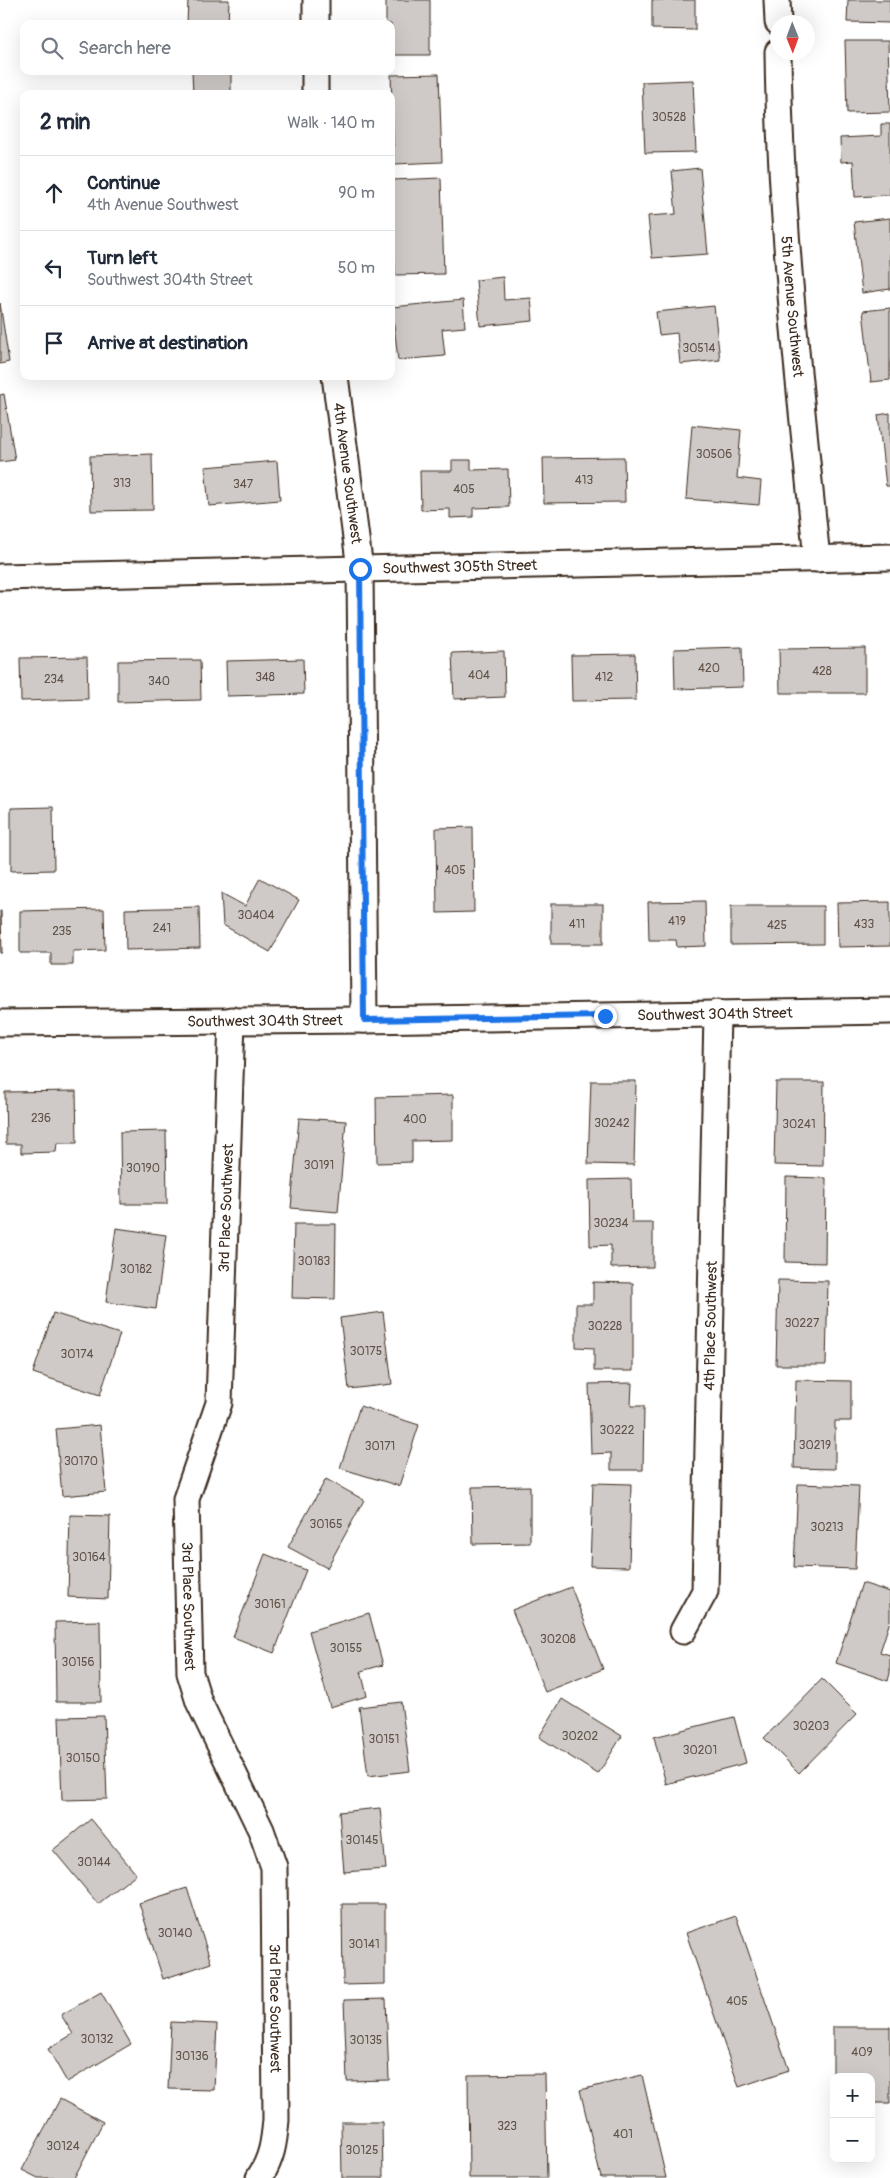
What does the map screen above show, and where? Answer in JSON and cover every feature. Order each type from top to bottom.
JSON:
[{"type":"street","points":[[316,0],[316,20]]},
{"type":"street","points":[[777,0],[778,15]]},
{"type":"street","name":"5th Avenue Southwest","points":[[778,60],[779,138],[791,307],[817,559]]},
{"type":"street","points":[[315,75],[315,90]]},
{"type":"street","name":"4th Avenue Southwest","points":[[336,380],[360,569],[364,1020]]},
{"type":"street","name":"Southwest 305th Street","points":[[0,577],[890,558]]},
{"type":"street","name":"Southwest 304th Street","points":[[0,1023],[364,1020],[890,1011]]},
{"type":"street","name":"4th Place Southwest","points":[[683,1631],[705,1591],[716,1013]]},
{"type":"street","name":"3rd Place Southwest","points":[[232,1020],[219,1403],[186,1499],[189,1653],[190,1673],[199,1702],[261,1830],[274,1867],[276,2120],[274,2149],[266,2168],[259,2178]]},
{"type":"building","points":[[188,0],[229,0],[228,20],[187,20]]},
{"type":"building","points":[[386,0],[430,0],[430,55],[395,55],[395,20],[386,20]]},
{"type":"building","points":[[652,0],[695,0],[695,30],[652,29]]},
{"type":"building","points":[[848,0],[890,0],[890,23],[847,22]]},
{"type":"building","points":[[845,41],[888,41],[890,112],[847,113]]},
{"type":"building","points":[[439,74],[442,162],[395,164],[395,90],[392,90],[391,75]]},
{"type":"building","points":[[192,75],[231,75],[231,90],[193,90]]},
{"type":"building","points":[[693,80],[696,152],[645,153],[642,82]]},
{"type":"building","points":[[881,124],[890,124],[890,195],[855,197],[853,161],[841,162],[840,138],[881,136]]},
{"type":"building","points":[[700,168],[708,254],[652,258],[648,216],[676,214],[672,171]]},
{"type":"building","points":[[441,178],[444,274],[395,275],[395,180]]},
{"type":"building","points":[[890,218],[890,289],[862,293],[854,222]]},
{"type":"building","points":[[503,277],[504,300],[531,298],[533,321],[480,326],[476,280]]},
{"type":"building","points":[[463,300],[465,327],[442,329],[445,356],[398,360],[395,334],[395,307]]},
{"type":"building","points":[[0,303],[9,362],[0,364]]},
{"type":"building","points":[[714,306],[720,360],[680,364],[677,333],[659,335],[656,312]]},
{"type":"building","points":[[890,308],[890,380],[871,382],[863,311]]},
{"type":"building","points":[[4,394],[15,460],[0,462],[0,395]]},
{"type":"building","points":[[890,413],[890,486],[886,486],[878,415]]},
{"type":"building","points":[[692,425],[741,430],[737,478],[761,481],[759,505],[686,499]]},
{"type":"building","points":[[152,454],[153,510],[91,511],[90,456]]},
{"type":"building","points":[[624,457],[625,502],[544,503],[543,458]]},
{"type":"building","points":[[452,460],[471,460],[471,470],[508,469],[509,507],[473,508],[473,517],[450,518],[450,509],[421,510],[420,471],[452,471]]},
{"type":"building","points":[[277,461],[280,500],[209,506],[205,467]]},
{"type":"building","points":[[742,647],[743,687],[675,689],[674,649]]},
{"type":"building","points":[[865,648],[865,693],[780,693],[779,649]]},
{"type":"building","points":[[504,651],[505,697],[454,699],[452,653]]},
{"type":"building","points":[[635,654],[636,700],[572,701],[571,655]]},
{"type":"building","points":[[87,657],[88,699],[21,701],[20,658]]},
{"type":"building","points":[[303,659],[304,694],[227,696],[226,661]]},
{"type":"building","points":[[200,660],[201,700],[118,702],[118,661]]},
{"type":"building","points":[[53,807],[54,870],[11,871],[11,808]]},
{"type":"building","points":[[473,827],[474,912],[437,913],[436,828]]},
{"type":"building","points":[[260,878],[299,900],[270,952],[223,925],[221,893],[245,906]]},
{"type":"building","points":[[705,901],[706,946],[677,947],[676,940],[649,940],[648,902]]},
{"type":"building","points":[[890,902],[890,946],[838,947],[837,903]]},
{"type":"building","points":[[551,904],[603,904],[603,944],[551,944]]},
{"type":"building","points":[[731,906],[823,906],[823,944],[731,945]]},
{"type":"building","points":[[199,907],[200,948],[126,950],[125,909]]},
{"type":"building","points":[[104,909],[105,950],[73,951],[73,965],[51,965],[51,953],[20,953],[20,911]]},
{"type":"building","points":[[1,911],[2,953],[0,953]]},
{"type":"building","points":[[591,1081],[636,1081],[634,1165],[588,1164]]},
{"type":"building","points":[[776,1082],[824,1082],[823,1166],[774,1165]]},
{"type":"building","points":[[76,1091],[77,1143],[57,1143],[56,1152],[21,1153],[21,1144],[6,1144],[5,1092]]},
{"type":"building","points":[[453,1095],[453,1140],[412,1141],[412,1162],[377,1163],[376,1097]]},
{"type":"building","points":[[299,1118],[346,1121],[338,1212],[291,1208]]},
{"type":"building","points":[[166,1131],[167,1204],[121,1204],[120,1132]]},
{"type":"building","points":[[786,1177],[826,1178],[825,1263],[785,1262]]},
{"type":"building","points":[[631,1179],[632,1223],[653,1223],[653,1267],[611,1268],[611,1245],[590,1246],[589,1180]]},
{"type":"building","points":[[294,1224],[336,1224],[335,1299],[292,1298]]},
{"type":"building","points":[[116,1228],[166,1235],[156,1309],[106,1302]]},
{"type":"building","points":[[778,1280],[828,1281],[826,1365],[776,1365]]},
{"type":"building","points":[[593,1282],[633,1283],[633,1371],[594,1371],[594,1348],[576,1347],[576,1304],[593,1304]]},
{"type":"building","points":[[383,1312],[392,1384],[349,1389],[340,1318]]},
{"type":"building","points":[[53,1313],[120,1334],[100,1395],[33,1373]]},
{"type":"building","points":[[796,1380],[851,1381],[851,1421],[835,1421],[835,1469],[794,1468]]},
{"type":"building","points":[[632,1383],[631,1406],[644,1406],[643,1470],[611,1470],[611,1453],[591,1454],[589,1384]]},
{"type":"building","points":[[360,1406],[419,1425],[399,1486],[340,1468]]},
{"type":"building","points":[[100,1425],[106,1492],[62,1496],[56,1429]]},
{"type":"building","points":[[326,1479],[364,1500],[327,1568],[288,1547]]},
{"type":"building","points":[[593,1483],[631,1484],[629,1567],[590,1566]]},
{"type":"building","points":[[798,1484],[859,1486],[855,1569],[794,1567]]},
{"type":"building","points":[[530,1486],[530,1543],[473,1544],[472,1487]]},
{"type":"building","points":[[70,1515],[110,1516],[108,1599],[68,1597]]},
{"type":"building","points":[[265,1554],[306,1570],[274,1653],[233,1637]]},
{"type":"building","points":[[862,1583],[890,1592],[890,1621],[880,1652],[890,1655],[888,1681],[836,1663]]},
{"type":"building","points":[[571,1587],[603,1669],[545,1692],[512,1610]]},
{"type":"building","points":[[369,1613],[383,1665],[361,1671],[367,1696],[330,1707],[309,1631]]},
{"type":"building","points":[[100,1621],[101,1702],[56,1702],[55,1622]]},
{"type":"building","points":[[822,1679],[857,1714],[799,1773],[764,1738]]},
{"type":"building","points":[[562,1699],[622,1736],[598,1774],[539,1737]]},
{"type":"building","points":[[401,1702],[410,1771],[368,1776],[359,1707]]},
{"type":"building","points":[[104,1716],[107,1799],[62,1800],[59,1717]]},
{"type":"building","points":[[734,1717],[746,1763],[666,1784],[654,1737]]},
{"type":"building","points":[[380,1808],[386,1869],[344,1872],[339,1812]]},
{"type":"building","points":[[91,1819],[136,1874],[98,1904],[53,1850]]},
{"type":"building","points":[[187,1888],[211,1963],[163,1979],[139,1903]]},
{"type":"building","points":[[342,1904],[385,1904],[385,1984],[343,1985]]},
{"type":"building","points":[[736,1916],[789,2070],[739,2087],[686,1933]]},
{"type":"building","points":[[101,1992],[131,2044],[67,2082],[48,2049],[73,2034],[61,2015]]},
{"type":"building","points":[[386,1999],[389,2080],[347,2081],[344,2000]]},
{"type":"building","points":[[171,2022],[217,2024],[214,2090],[168,2089]]},
{"type":"building","points":[[833,2027],[890,2027],[890,2103],[875,2103],[875,2073],[833,2073]]},
{"type":"building","points":[[545,2074],[547,2178],[469,2178],[468,2075]]},
{"type":"building","points":[[642,2075],[666,2178],[601,2178],[580,2090]]},
{"type":"building","points":[[60,2099],[103,2122],[74,2178],[38,2178],[22,2170]]},
{"type":"building","points":[[341,2122],[382,2122],[383,2178],[342,2178]]},
{"type":"route","points":[[360,569],[364,1020],[605,1016]]}]
